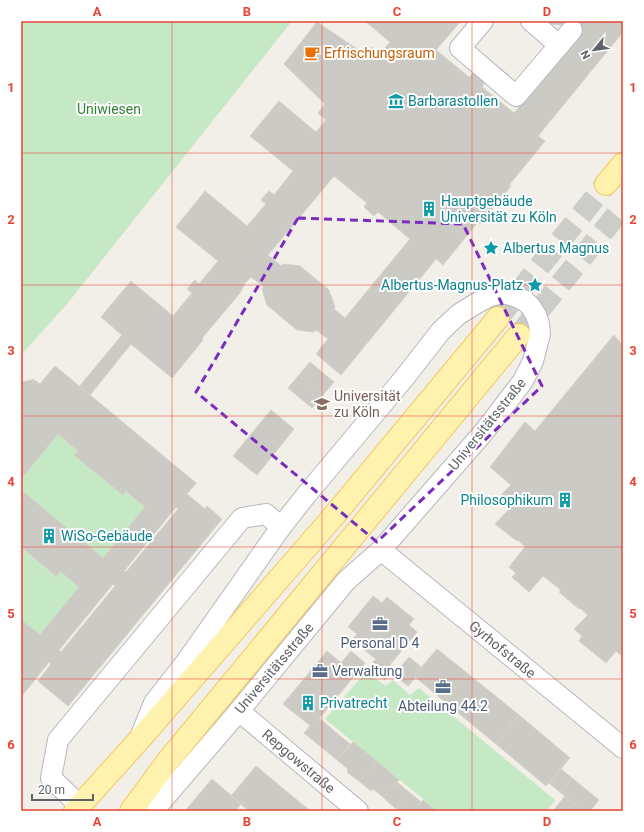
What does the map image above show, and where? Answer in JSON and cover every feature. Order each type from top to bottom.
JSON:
[{"type":"main road","points":[[606,184],[623,164]]},
{"type":"main road","name":"Universitätsstraße","points":[[78,809],[332,518],[498,318]]},
{"type":"main road","name":"Universitätsstraße","points":[[131,811],[167,762],[519,335]]},
{"type":"street","points":[[483,21],[460,48],[516,96],[572,30]]},
{"type":"street","points":[[530,21],[559,45]]},
{"type":"street","name":"Universitätsstraße","points":[[139,740],[154,704],[186,662],[281,527],[446,326],[466,309],[490,296],[507,294],[517,296],[525,301],[536,315],[540,334],[533,361],[523,381],[483,432],[381,550],[346,581],[153,811]]},
{"type":"street","points":[[78,809],[51,778],[58,740],[242,518],[266,514],[281,527]]},
{"type":"street","name":"Gyrhofstraße","points":[[381,550],[623,748]]},
{"type":"street","name":"Repgowstraße","points":[[239,710],[358,811]]},
{"type":"highlighted area","points":[[298,218],[463,224],[542,386],[377,542],[196,392]]},
{"type":"green space","name":"Uniwiesen","points":[[21,21],[292,21],[67,304],[21,355]]},
{"type":"green space","points":[[58,434],[78,451],[75,455],[123,495],[126,491],[145,507],[103,558],[21,490],[21,479]]},
{"type":"green space","points":[[21,547],[56,576],[60,571],[79,587],[40,635],[21,620]]},
{"type":"green space","points":[[366,672],[386,686],[393,680],[410,695],[419,688],[555,800],[547,811],[438,811],[325,719]]},
{"type":"building","name":"Hauptgebäude Universität zu Köln","points":[[365,21],[461,21],[436,50],[469,77],[473,73],[485,83],[482,87],[514,113],[578,35],[566,25],[545,24],[541,21],[623,21],[623,32],[538,136],[545,141],[509,185],[511,186],[480,224],[478,222],[443,265],[436,259],[341,375],[316,354],[328,339],[316,330],[314,332],[297,330],[267,305],[262,289],[264,287],[251,277],[172,378],[131,344],[90,395],[79,387],[122,335],[101,317],[131,281],[173,316],[192,293],[187,289],[195,280],[199,284],[218,261],[176,227],[205,191],[247,226],[266,204],[261,200],[269,191],[274,195],[293,171],[250,136],[279,101],[316,132],[326,120],[318,113],[325,104],[284,64],[317,22],[366,55],[372,47],[380,54],[390,42]],"holes":[[[334,176],[367,203],[364,207],[374,216],[378,212],[410,239],[345,318],[334,309],[335,307],[329,290],[300,266],[283,264],[281,266],[268,255]]]},
{"type":"building","name":"Philosophikum","points":[[614,335],[623,346],[623,657],[616,651],[606,663],[579,641],[582,636],[574,629],[588,615],[559,592],[561,590],[543,576],[529,592],[512,577],[516,573],[509,567],[525,547],[518,540],[517,541],[495,524],[513,505],[501,495],[511,485],[490,467],[525,422],[535,431]]},
{"type":"building","points":[[310,362],[334,382],[323,395],[299,375]]},
{"type":"building","name":"WiSo-Gebäude","points":[[55,366],[196,483],[187,494],[205,509],[207,506],[222,519],[68,706],[38,681],[51,664],[49,662],[21,697],[21,620],[40,635],[79,587],[60,571],[56,576],[21,547],[21,490],[103,558],[145,507],[126,491],[123,495],[74,455],[78,451],[58,434],[21,479],[21,382],[33,379],[40,384]],"holes":[[[176,507],[178,509],[126,572],[124,571]],[[113,584],[115,586],[61,652],[59,650]]]},
{"type":"building","points":[[299,375],[323,395],[312,408],[288,388]]},
{"type":"building","points":[[271,410],[294,429],[257,475],[233,456]]},
{"type":"building","points":[[373,596],[382,603],[387,597],[414,619],[409,625],[417,632],[388,667],[352,640],[357,634],[348,627]]},
{"type":"building","points":[[437,649],[467,673],[444,701],[414,676]]},
{"type":"building","points":[[327,651],[355,675],[333,702],[304,679]]},
{"type":"building","points":[[351,651],[365,663],[355,675],[341,663]]},
{"type":"building","points":[[409,657],[421,667],[414,676],[416,677],[408,686],[394,675]]},
{"type":"building","points":[[376,659],[379,661],[380,660],[393,671],[385,680],[369,667]]},
{"type":"building","points":[[467,673],[519,715],[496,744],[444,701]]},
{"type":"building","name":"Privatrecht","points":[[304,679],[333,702],[312,727],[283,704]]},
{"type":"building","points":[[519,715],[570,758],[546,786],[496,744]]},
{"type":"building","points":[[319,718],[339,735],[326,751],[304,733],[310,726],[312,727]]},
{"type":"building","points":[[339,735],[350,744],[337,760],[326,751]]},
{"type":"building","points":[[353,742],[377,761],[360,782],[347,772],[348,769],[337,760]]},
{"type":"building","points":[[377,761],[399,780],[384,798],[373,789],[371,791],[360,782]]},
{"type":"building","points":[[256,766],[303,805],[298,811],[249,811],[231,796]]},
{"type":"building","points":[[561,769],[572,778],[560,792],[549,783]]},
{"type":"building","points":[[572,778],[599,800],[590,811],[583,811],[560,792]]},
{"type":"building","points":[[212,779],[241,804],[235,811],[185,811]]},
{"type":"building","points":[[397,782],[410,793],[396,809],[384,798]]},
{"type":"building","points":[[410,793],[421,802],[414,811],[399,811],[396,809]]},
{"type":"building","points":[[565,796],[583,811],[553,811]]},
{"type":"building","points":[[423,800],[437,811],[414,811]]},
{"type":"building","points":[[303,805],[311,811],[298,811]]},
{"type":"tunnel","points":[[498,318],[606,184]]},
{"type":"tunnel","points":[[519,335],[623,207]]},
{"type":"place","name":"Erfrischungsraum","points":[[312,53]]},
{"type":"place","name":"Barbarastollen","points":[[396,101]]},
{"type":"place","name":"Hauptgebäude Universität zu Köln","points":[[429,209]]},
{"type":"place","name":"Albertus Magnus","points":[[491,248]]},
{"type":"place","name":"Albertus-Magnus-Platz","points":[[535,285]]},
{"type":"place","name":"Universität zu Köln","points":[[322,404]]},
{"type":"place","name":"Philosophikum","points":[[565,500]]},
{"type":"place","name":"WiSo-Gebäude","points":[[49,536]]},
{"type":"place","name":"Personal D 4","points":[[380,624]]},
{"type":"place","name":"Verwaltung","points":[[320,671]]},
{"type":"place","name":"Abteilung 44.2","points":[[443,687]]},
{"type":"place","name":"Privatrecht","points":[[308,703]]}]
